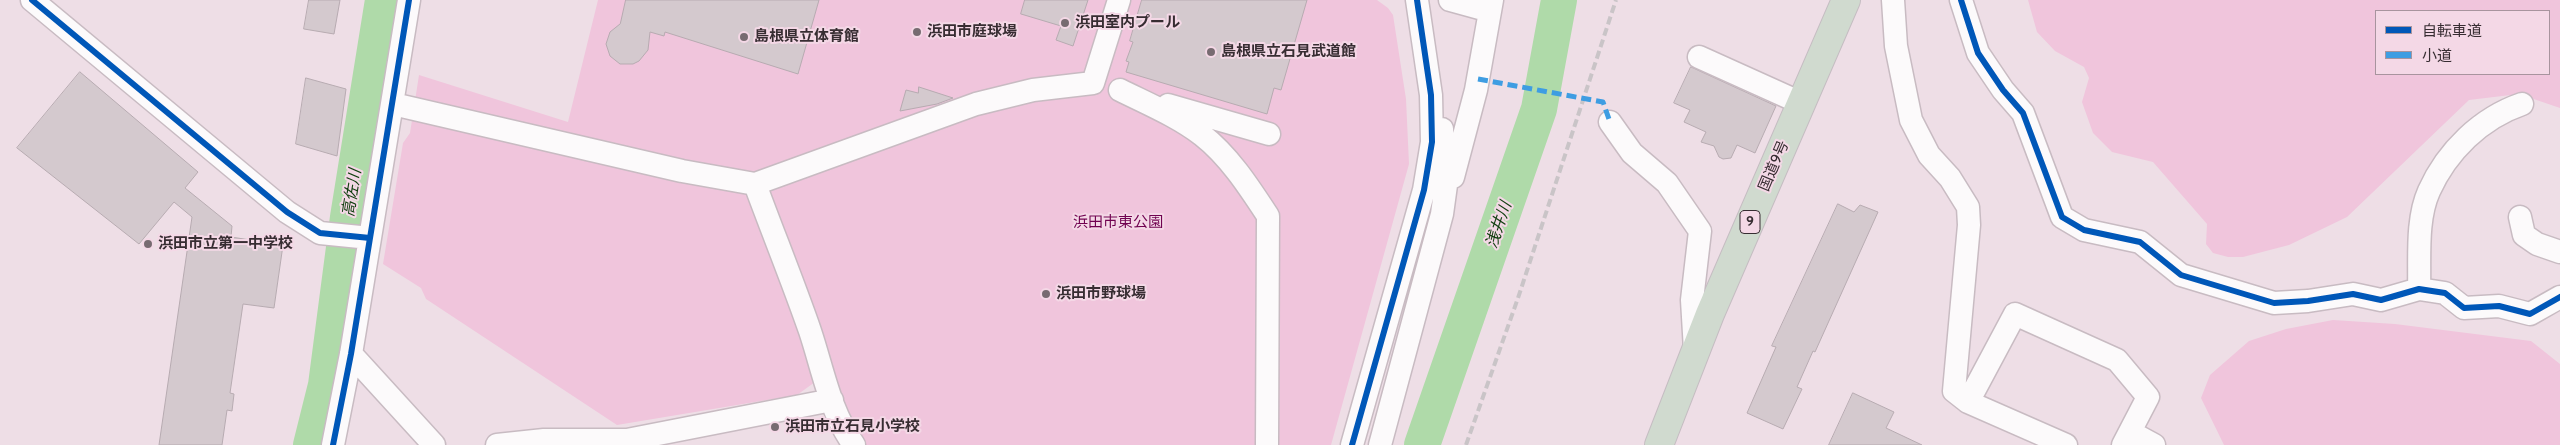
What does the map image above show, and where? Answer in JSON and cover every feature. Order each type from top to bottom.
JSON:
[{"type":"highway","name":"国道9号","points":[[1659,445],[1696,351],[1846,0]]},
{"type":"street","points":[[333,445],[351,354],[364,237],[393,104],[409,0]]},
{"type":"street","points":[[1093,83],[1119,0]]},
{"type":"street","points":[[1352,445],[1424,190],[1432,142],[1431,95],[1417,0]]},
{"type":"street","points":[[1380,445],[1476,90],[1491,5],[1450,0]]},
{"type":"street","points":[[1893,0],[1896,46],[1911,120],[1929,155],[1950,178],[1968,207],[1969,225],[1954,391],[1968,402],[2066,445]]},
{"type":"street","points":[[1961,0],[1978,53],[2003,90],[2023,113],[2062,217],[2084,230],[2140,242],[2181,275],[2274,303],[2308,301],[2353,294],[2381,300],[2418,289],[2445,292],[2464,308],[2498,306],[2530,314],[2560,296]]},
{"type":"street","points":[[47,5],[287,212],[320,233],[364,237]]},
{"type":"street","points":[[1699,57],[1801,103]]},
{"type":"street","points":[[393,104],[682,171],[755,184],[976,104],[1033,90],[1093,83],[1270,134]]},
{"type":"street","points":[[1120,90],[1175,117],[1203,135],[1249,186],[1268,216],[1267,445]]},
{"type":"street","points":[[1431,95],[1443,132],[1446,185],[1442,214]]},
{"type":"street","points":[[2418,289],[2421,235],[2429,191],[2450,156],[2468,136],[2503,111],[2522,104]]},
{"type":"street","points":[[1610,122],[1632,153],[1667,183],[1700,231],[1692,300],[1696,351]]},
{"type":"street","points":[[755,184],[810,333],[826,388],[846,433],[854,445]]},
{"type":"street","points":[[2520,217],[2524,235],[2537,244],[2560,252]]},
{"type":"street","points":[[1968,402],[2015,314],[2117,360],[2148,396],[2126,439],[2154,445]]},
{"type":"street","points":[[351,354],[434,445]]},
{"type":"street","points":[[497,445],[544,440],[627,440],[832,400]]},
{"type":"green space","name":"浜田市東公園","points":[[598,0],[1377,0],[1388,8],[1393,15],[1406,99],[1409,164],[1331,445],[845,445],[815,382],[797,395],[617,425],[426,299],[421,288],[383,264],[403,143],[410,133],[419,75],[568,122]]},
{"type":"green space","points":[[2028,0],[2560,0],[2560,108],[2519,94],[2469,100],[2347,217],[2289,245],[2243,257],[2228,257],[2213,253],[2206,244],[2207,224],[2153,162],[2112,152],[2093,133],[2082,102],[2089,78],[2084,67],[2055,51],[2037,32]]},
{"type":"green space","points":[[2333,320],[2395,324],[2531,341],[2560,364],[2560,445],[2224,445],[2201,398],[2210,375],[2249,341],[2286,329]]},
{"type":"building","points":[[309,0],[340,0],[334,34],[304,29]]},
{"type":"building","name":"島根県立体育館","points":[[626,0],[819,0],[798,74],[665,32],[664,36],[650,32],[648,50],[639,61],[633,64],[620,64],[610,56],[606,44],[610,32],[620,24]]},
{"type":"building","name":"浜田室内プール","points":[[1025,0],[1088,0],[1073,46],[1056,40],[1061,26],[1021,14]]},
{"type":"building","name":"島根県立石見武道館","points":[[1142,0],[1307,0],[1281,90],[1274,88],[1267,114],[1126,72],[1129,62],[1126,61],[1133,42],[1130,41]]},
{"type":"building","points":[[1691,67],[1776,106],[1755,153],[1737,145],[1731,158],[1723,159],[1719,157],[1714,146],[1701,142],[1706,132],[1684,122],[1690,110],[1674,103]]},
{"type":"building","points":[[80,72],[198,172],[185,188],[232,226],[231,237],[283,245],[274,308],[243,304],[230,393],[234,394],[232,411],[227,410],[222,445],[159,445],[192,217],[174,202],[139,244],[17,148]]},
{"type":"building","points":[[306,78],[346,89],[337,156],[296,144]]},
{"type":"building","points":[[919,87],[953,98],[937,104],[900,111],[906,90],[918,93]]},
{"type":"building","points":[[1838,204],[1854,212],[1860,205],[1878,212],[1815,352],[1813,351],[1797,387],[1802,389],[1783,429],[1747,413],[1776,347],[1772,346]]},
{"type":"building","points":[[1853,393],[1894,412],[1886,428],[1922,445],[1829,445]]},
{"type":"waterway","name":"高佐川","points":[[311,445],[326,385],[348,217],[383,0]]},
{"type":"waterway","name":"浅井川","points":[[1422,445],[1539,109],[1559,0]]},
{"type":"railway","points":[[1466,445],[1518,298],[1616,0]]},
{"type":"marked path","points":[[1478,79],[1603,102],[1610,122]]},
{"type":"cycle path","points":[[32,0],[287,212],[320,233],[370,238]]},
{"type":"cycle path","points":[[333,445],[351,354],[409,0]]},
{"type":"cycle path","points":[[1352,445],[1424,190],[1432,142],[1431,95],[1417,0]]},
{"type":"cycle path","points":[[1961,0],[1978,53],[2003,90],[2023,113],[2062,217],[2084,230],[2140,242],[2181,275],[2274,303],[2308,301],[2353,294],[2381,300],[2419,289],[2445,293],[2464,308],[2499,306],[2530,314],[2560,297]]},
{"type":"place","name":"浜田室内プール","points":[[1065,23]]},
{"type":"place","name":"浜田市庭球場","points":[[917,32]]},
{"type":"place","name":"島根県立体育館","points":[[744,37]]},
{"type":"place","name":"島根県立石見武道館","points":[[1211,52]]},
{"type":"place","name":"浜田市立第一中学校","points":[[148,244]]},
{"type":"place","name":"浜田市野球場","points":[[1046,294]]},
{"type":"place","name":"浜田市立石見小学校","points":[[775,427]]}]
